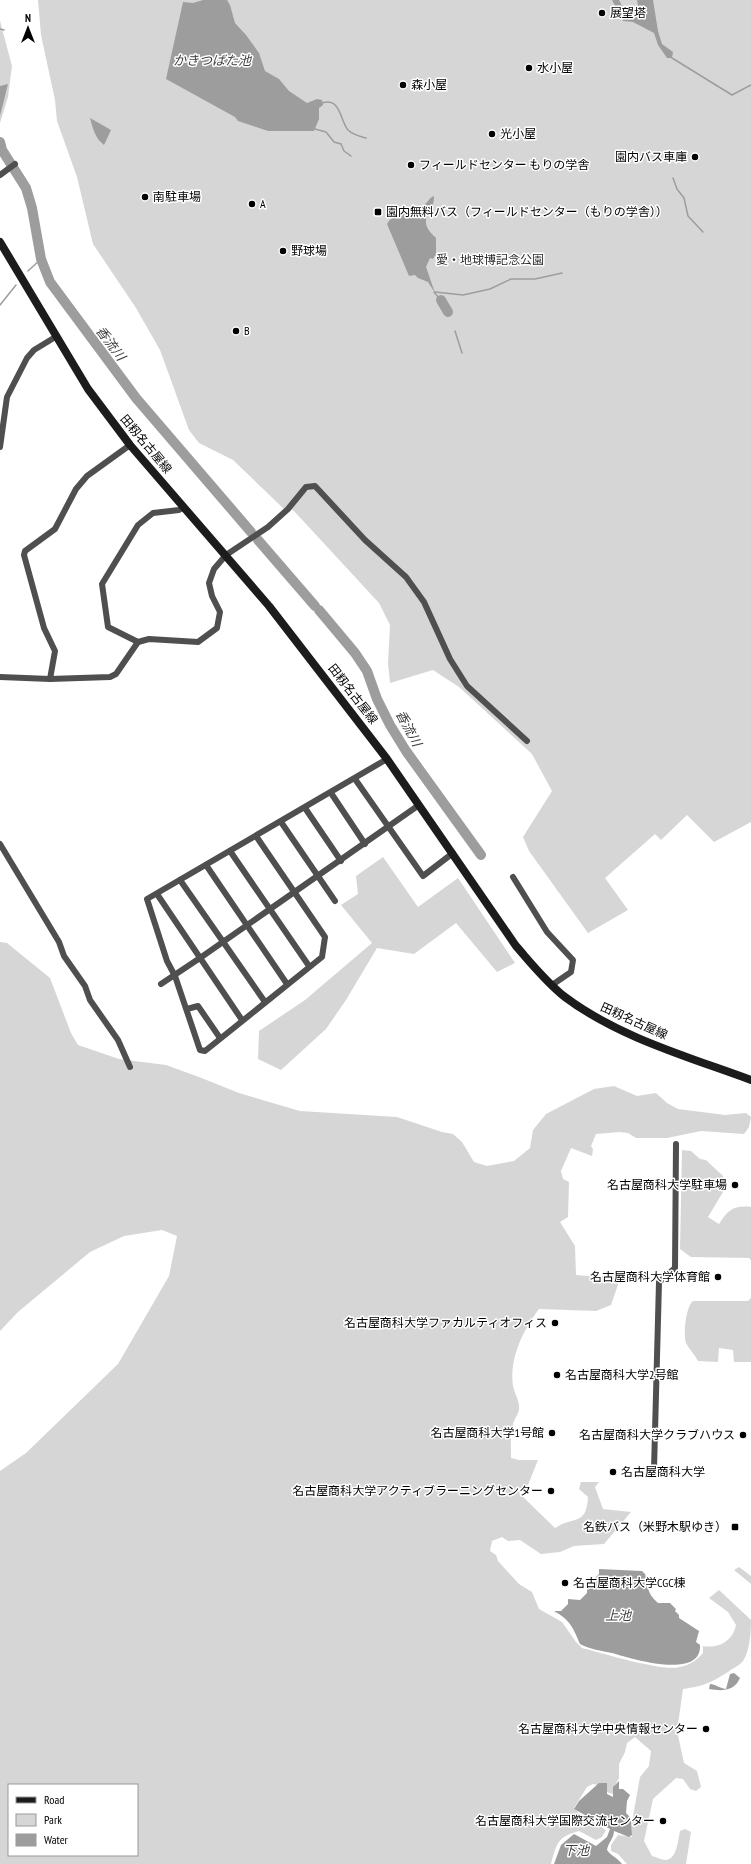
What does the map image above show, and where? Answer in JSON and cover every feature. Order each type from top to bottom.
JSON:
[{"type":"main road","name":"田籾名古屋線","points":[[0,242],[88,388],[130,445],[269,606],[387,759],[516,946],[564,996],[602,1021],[678,1053],[751,1080]]},
{"type":"street","points":[[0,175],[16,164]]},
{"type":"street","points":[[0,448],[7,397],[27,358],[34,350],[57,336]]},
{"type":"street","points":[[50,679],[55,652],[44,628],[24,555],[25,551],[55,529],[76,489],[87,476],[130,445]]},
{"type":"street","points":[[184,507],[179,510],[153,512],[138,525],[102,584],[108,627],[138,642],[150,639],[198,642],[217,628],[220,612],[212,596],[209,583],[214,569],[226,555],[268,527],[288,509],[306,487],[315,486],[365,540],[406,577],[424,602],[450,659],[467,686],[527,741]]},
{"type":"street","points":[[0,678],[50,679],[110,677],[116,674],[138,642]]},
{"type":"street","points":[[256,836],[325,937],[322,957],[205,1051],[200,1050],[175,976],[167,961],[147,899],[387,759]]},
{"type":"street","points":[[355,778],[388,828],[423,876],[453,853]]},
{"type":"street","points":[[330,792],[365,844]]},
{"type":"street","points":[[161,984],[175,976],[318,877],[419,805]]},
{"type":"street","points":[[305,808],[341,861]]},
{"type":"street","points":[[281,822],[335,902]]},
{"type":"street","points":[[0,844],[59,942],[64,956],[85,986],[90,1000],[118,1040],[130,1067]]},
{"type":"street","points":[[230,851],[309,966]]},
{"type":"street","points":[[206,865],[287,984]]},
{"type":"street","points":[[513,877],[548,932],[573,960],[571,972],[552,985]]},
{"type":"street","points":[[180,880],[265,1002]]},
{"type":"street","points":[[156,894],[242,1020]]},
{"type":"street","points":[[187,1009],[198,1006],[220,1038]]},
{"type":"street","points":[[654,1469],[659,1282],[676,1268],[676,1144]]},
{"type":"green space","name":"愛・地球博記念公園","points":[[38,0],[751,0],[751,822],[714,842],[687,815],[661,840],[655,834],[605,878],[628,910],[588,933],[529,851],[523,837],[552,791],[532,754],[459,687],[433,670],[390,683],[388,663],[390,625],[379,603],[294,511],[288,507],[285,510],[233,460],[199,443],[189,430],[160,350],[136,308],[93,244],[77,177],[57,121],[55,100],[41,35]]},
{"type":"green space","points":[[0,21],[12,66],[8,97],[0,123]]},
{"type":"green space","points":[[383,857],[418,907],[458,878],[515,963],[497,972],[456,923],[414,954],[377,948],[346,1000],[326,1029],[281,1070],[258,1059],[259,1031],[305,1000],[372,943],[341,905],[358,894],[356,876]]},
{"type":"green space","points":[[0,942],[7,943],[50,978],[71,1033],[78,1045],[119,1059],[166,1065],[239,1093],[300,1111],[397,1117],[442,1132],[453,1134],[462,1142],[474,1162],[487,1166],[514,1161],[530,1148],[533,1130],[546,1114],[594,1089],[614,1086],[637,1096],[656,1093],[667,1103],[678,1109],[725,1115],[746,1113],[751,1117],[749,1127],[744,1134],[701,1131],[667,1138],[636,1138],[628,1133],[619,1132],[596,1134],[591,1146],[593,1149],[592,1156],[571,1148],[561,1171],[563,1179],[569,1182],[568,1217],[560,1222],[575,1246],[576,1275],[599,1277],[605,1275],[621,1276],[611,1305],[596,1311],[539,1309],[533,1317],[518,1345],[513,1366],[513,1386],[519,1407],[512,1428],[511,1458],[519,1460],[538,1460],[528,1485],[519,1493],[555,1528],[579,1518],[585,1512],[588,1497],[579,1489],[581,1482],[599,1482],[595,1487],[603,1509],[631,1512],[604,1544],[574,1546],[560,1552],[541,1554],[520,1540],[508,1541],[502,1537],[492,1541],[490,1551],[496,1555],[498,1561],[519,1584],[532,1592],[539,1609],[562,1622],[582,1648],[617,1658],[660,1667],[680,1667],[690,1664],[698,1658],[703,1653],[703,1646],[709,1647],[724,1643],[732,1635],[736,1625],[728,1612],[709,1598],[719,1590],[751,1620],[749,1647],[743,1661],[738,1666],[711,1681],[696,1687],[683,1689],[677,1731],[684,1763],[697,1771],[701,1787],[696,1791],[690,1789],[683,1779],[676,1778],[653,1799],[644,1841],[652,1856],[666,1860],[670,1859],[675,1853],[680,1831],[685,1829],[691,1832],[686,1864],[627,1864],[618,1854],[611,1851],[611,1845],[618,1835],[632,1837],[632,1822],[640,1777],[649,1766],[651,1751],[635,1737],[627,1743],[625,1752],[619,1764],[619,1778],[615,1785],[613,1794],[607,1792],[603,1786],[593,1784],[587,1787],[574,1808],[579,1813],[606,1830],[602,1837],[596,1840],[579,1831],[566,1836],[559,1842],[551,1864],[0,1864],[0,1471],[26,1453],[118,1364],[169,1276],[177,1236],[162,1230],[124,1236],[90,1252],[18,1312],[0,1331]]},
{"type":"green space","points":[[682,1150],[691,1151],[700,1159],[706,1160],[723,1176],[723,1192],[708,1217],[719,1224],[725,1215],[732,1210],[740,1207],[751,1207],[751,1260],[749,1258],[691,1257],[680,1249]]},
{"type":"green space","points":[[751,1298],[751,1362],[734,1362],[733,1350],[719,1348],[718,1362],[698,1361],[687,1345],[685,1339],[686,1320],[689,1308],[693,1301],[748,1301]]},
{"type":"green space","points":[[739,1567],[751,1576],[751,1584],[734,1570]]},
{"type":"water","name":"かきつばた池","points":[[203,0],[227,0],[235,23],[259,53],[265,71],[279,79],[289,91],[307,103],[317,99],[322,100],[323,105],[319,108],[319,119],[314,131],[268,131],[238,121],[235,117],[166,79],[183,2],[193,3]]},
{"type":"water","points":[[612,0],[619,0],[627,16],[629,17],[639,12],[637,0],[653,0],[658,31],[662,44],[673,52],[672,58],[667,58],[658,45],[654,33],[633,22],[623,21]]},
{"type":"water","points":[[8,84],[0,116],[0,86]]},
{"type":"water","points":[[90,118],[111,130],[104,145],[96,136]]},
{"type":"water","points":[[434,196],[432,207],[426,221],[427,226],[436,238],[436,254],[433,259],[430,258],[426,267],[435,293],[428,282],[418,278],[415,275],[409,276],[387,224],[394,217],[421,207]]},
{"type":"water","name":"上池","points":[[599,1569],[642,1571],[645,1574],[649,1592],[654,1599],[658,1603],[670,1603],[676,1609],[675,1611],[679,1615],[679,1618],[699,1631],[696,1642],[700,1645],[697,1656],[689,1662],[678,1665],[663,1664],[633,1659],[591,1649],[580,1644],[570,1624],[554,1611],[561,1611],[568,1604],[568,1599],[580,1600],[587,1593],[587,1581],[592,1581],[599,1574]]},
{"type":"water","points":[[734,1673],[740,1678],[731,1688],[727,1690],[709,1689],[710,1684],[726,1689],[730,1674]]},
{"type":"water","name":"下池","points":[[619,1781],[619,1789],[623,1789],[630,1795],[627,1801],[626,1813],[631,1818],[632,1835],[629,1837],[614,1831],[607,1850],[622,1864],[554,1864],[561,1845],[574,1834],[596,1846],[607,1837],[610,1829],[574,1809],[579,1801],[599,1783],[607,1783],[607,1794],[613,1797],[613,1787]]},
{"type":"waterway","points":[[0,29],[4,30]]},
{"type":"waterway","points":[[672,58],[732,95],[751,85]]},
{"type":"waterway","points":[[322,103],[333,103],[339,111],[348,130],[354,134],[366,138]]},
{"type":"waterway","points":[[315,129],[326,132],[334,142],[341,144],[344,151],[351,156]]},
{"type":"waterway","name":"香流川","points":[[0,142],[2,150],[26,188],[32,208],[41,259],[50,282],[136,398],[251,532]]},
{"type":"waterway","points":[[673,178],[677,189],[684,198],[688,216],[703,232]]},
{"type":"waterway","points":[[28,271],[41,259]]},
{"type":"waterway","points":[[435,292],[463,295],[490,289],[511,279],[535,279],[562,273]]},
{"type":"waterway","points":[[0,305],[16,285]]},
{"type":"waterway","points":[[434,292],[439,298]]},
{"type":"waterway","points":[[441,300],[448,312]]},
{"type":"waterway","points":[[455,331],[462,353]]},
{"type":"waterway","name":"香流川","points":[[258,540],[315,606]]},
{"type":"waterway","name":"香流川","points":[[319,610],[355,653],[367,671],[377,699],[390,725],[406,751],[481,855]]},
{"type":"place","name":"展望塔","points":[[602,13]]},
{"type":"place","name":"水小屋","points":[[529,68]]},
{"type":"place","name":"森小屋","points":[[403,85]]},
{"type":"place","name":"光小屋","points":[[492,134]]},
{"type":"place","name":"園内バス車庫","points":[[695,157]]},
{"type":"place","name":"フィールドセンター もりの学舎","points":[[411,165]]},
{"type":"place","name":"南駐車場","points":[[145,197]]},
{"type":"place","name":"A","points":[[252,204]]},
{"type":"place","name":"園内無料バス（フィールドセンター（もりの学舎））","points":[[378,212]]},
{"type":"place","name":"野球場","points":[[283,251]]},
{"type":"place","name":"B","points":[[236,331]]},
{"type":"place","name":"名古屋商科大学駐車場","points":[[735,1185]]},
{"type":"place","name":"名古屋商科大学体育館","points":[[718,1277]]},
{"type":"place","name":"名古屋商科大学ファカルティオフィス","points":[[555,1323]]},
{"type":"place","name":"名古屋商科大学2号館","points":[[557,1375]]},
{"type":"place","name":"名古屋商科大学1号館","points":[[552,1433]]},
{"type":"place","name":"名古屋商科大学クラブハウス","points":[[743,1435]]},
{"type":"place","name":"名古屋商科大学","points":[[613,1472]]},
{"type":"place","name":"名古屋商科大学アクティブラーニングセンター","points":[[551,1491]]},
{"type":"place","name":"名鉄バス（米野木駅ゆき）","points":[[735,1527]]},
{"type":"place","name":"名古屋商科大学CGC棟","points":[[565,1583]]},
{"type":"place","name":"名古屋商科大学中央情報センター","points":[[706,1729]]},
{"type":"place","name":"名古屋商科大学国際交流センター","points":[[663,1821]]}]
